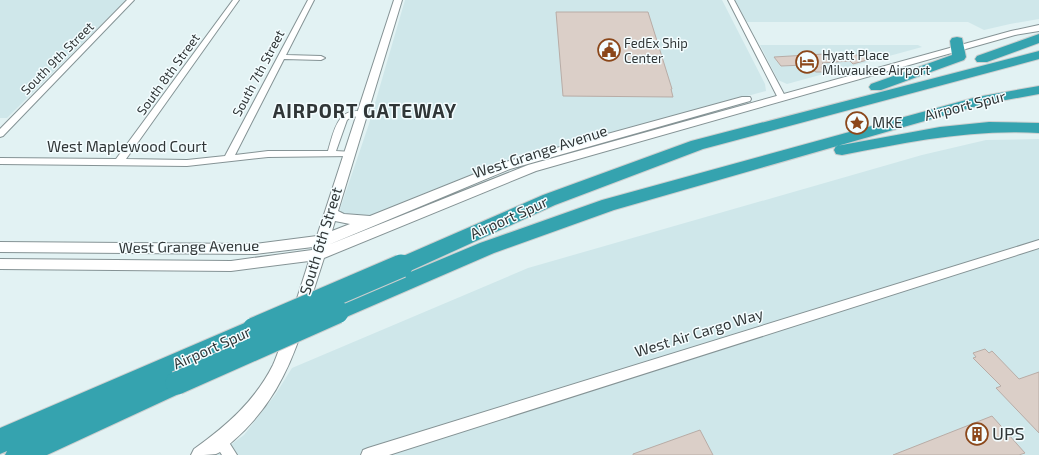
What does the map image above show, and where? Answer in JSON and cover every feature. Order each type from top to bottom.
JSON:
[{"type":"highway","points":[[697,145],[762,121],[943,72],[1039,38]]},
{"type":"highway","points":[[855,96],[953,60],[959,57],[958,45]]},
{"type":"highway","name":"Airport Spur","points":[[0,441],[549,200],[697,145],[1039,55]]},
{"type":"highway","name":"Airport Spur","points":[[18,455],[337,312],[487,248],[545,226],[608,205],[719,175],[811,147],[982,100],[1039,90]]},
{"type":"highway","points":[[719,175],[952,129],[992,126],[1039,128]]},
{"type":"street","name":"South 9th Street","points":[[0,134],[131,0]]},
{"type":"street","name":"South 8th Street","points":[[119,162],[236,0]]},
{"type":"street","name":"South 7th Street","points":[[228,159],[311,0]]},
{"type":"street","name":"South 6th Street","points":[[200,455],[225,448],[277,377],[290,344],[398,0]]},
{"type":"street","points":[[731,0],[780,94]]},
{"type":"street","name":"West Grange Avenue","points":[[958,45],[1013,26],[1039,22]]},
{"type":"street","name":"West Grange Avenue","points":[[0,247],[238,249],[319,248],[377,219],[488,173],[557,156],[958,45],[1039,28]]},
{"type":"street","points":[[281,58],[321,58]]},
{"type":"street","points":[[331,154],[343,119],[349,115],[361,114]]},
{"type":"street","name":"West Maplewood Court","points":[[0,161],[187,163],[268,154],[349,154]]},
{"type":"street","name":"West Grange Avenue","points":[[0,264],[231,266],[319,248],[501,179],[557,156]]},
{"type":"street","points":[[330,213],[342,219],[377,219]]},
{"type":"street","name":"West Air Cargo Way","points":[[368,455],[1039,244]]},
{"type":"street","points":[[53,265],[65,248]]},
{"type":"street","points":[[231,266],[238,249]]},
{"type":"shaded area","points":[[0,0],[126,0],[7,118],[0,118]]},
{"type":"shaded area","points":[[405,0],[722,0],[765,84],[766,91],[528,155],[484,169],[373,216],[349,217],[341,212],[340,209],[369,124]]},
{"type":"shaded area","points":[[735,0],[1039,0],[1039,19],[984,30],[968,22],[747,22]]},
{"type":"shaded area","points":[[760,45],[918,45],[922,47],[787,84],[778,80]]},
{"type":"shaded area","points":[[1039,139],[1039,455],[217,455],[244,435],[275,395],[292,368],[528,268],[922,155],[986,140]]},
{"type":"building","name":"FedEx Ship Center","points":[[556,12],[648,12],[672,89],[673,97],[563,96]]},
{"type":"building","name":"Hyatt Place Milwaukee Airport","points":[[841,53],[843,55],[878,55],[878,57],[853,64],[850,61],[822,63],[825,66],[821,67],[823,72],[816,72],[804,65],[781,66],[774,57]]},
{"type":"building","points":[[985,349],[989,353],[992,351],[1019,379],[1039,372],[1039,433],[996,388],[1001,386],[973,358],[976,357],[973,353]]},
{"type":"building","name":"UPS","points":[[992,416],[1025,453],[1019,455],[893,455]]},
{"type":"building","points":[[700,430],[713,455],[633,455],[633,454]]},
{"type":"place","name":"FedEx Ship Center","points":[[609,50]]},
{"type":"place","name":"Hyatt Place Milwaukee Airport","points":[[807,62]]},
{"type":"place","name":"MKE","points":[[857,123]]},
{"type":"place","name":"UPS","points":[[977,434]]},
{"type":"district","name":"AIRPORT GATEWAY","points":[[365,111]]}]
